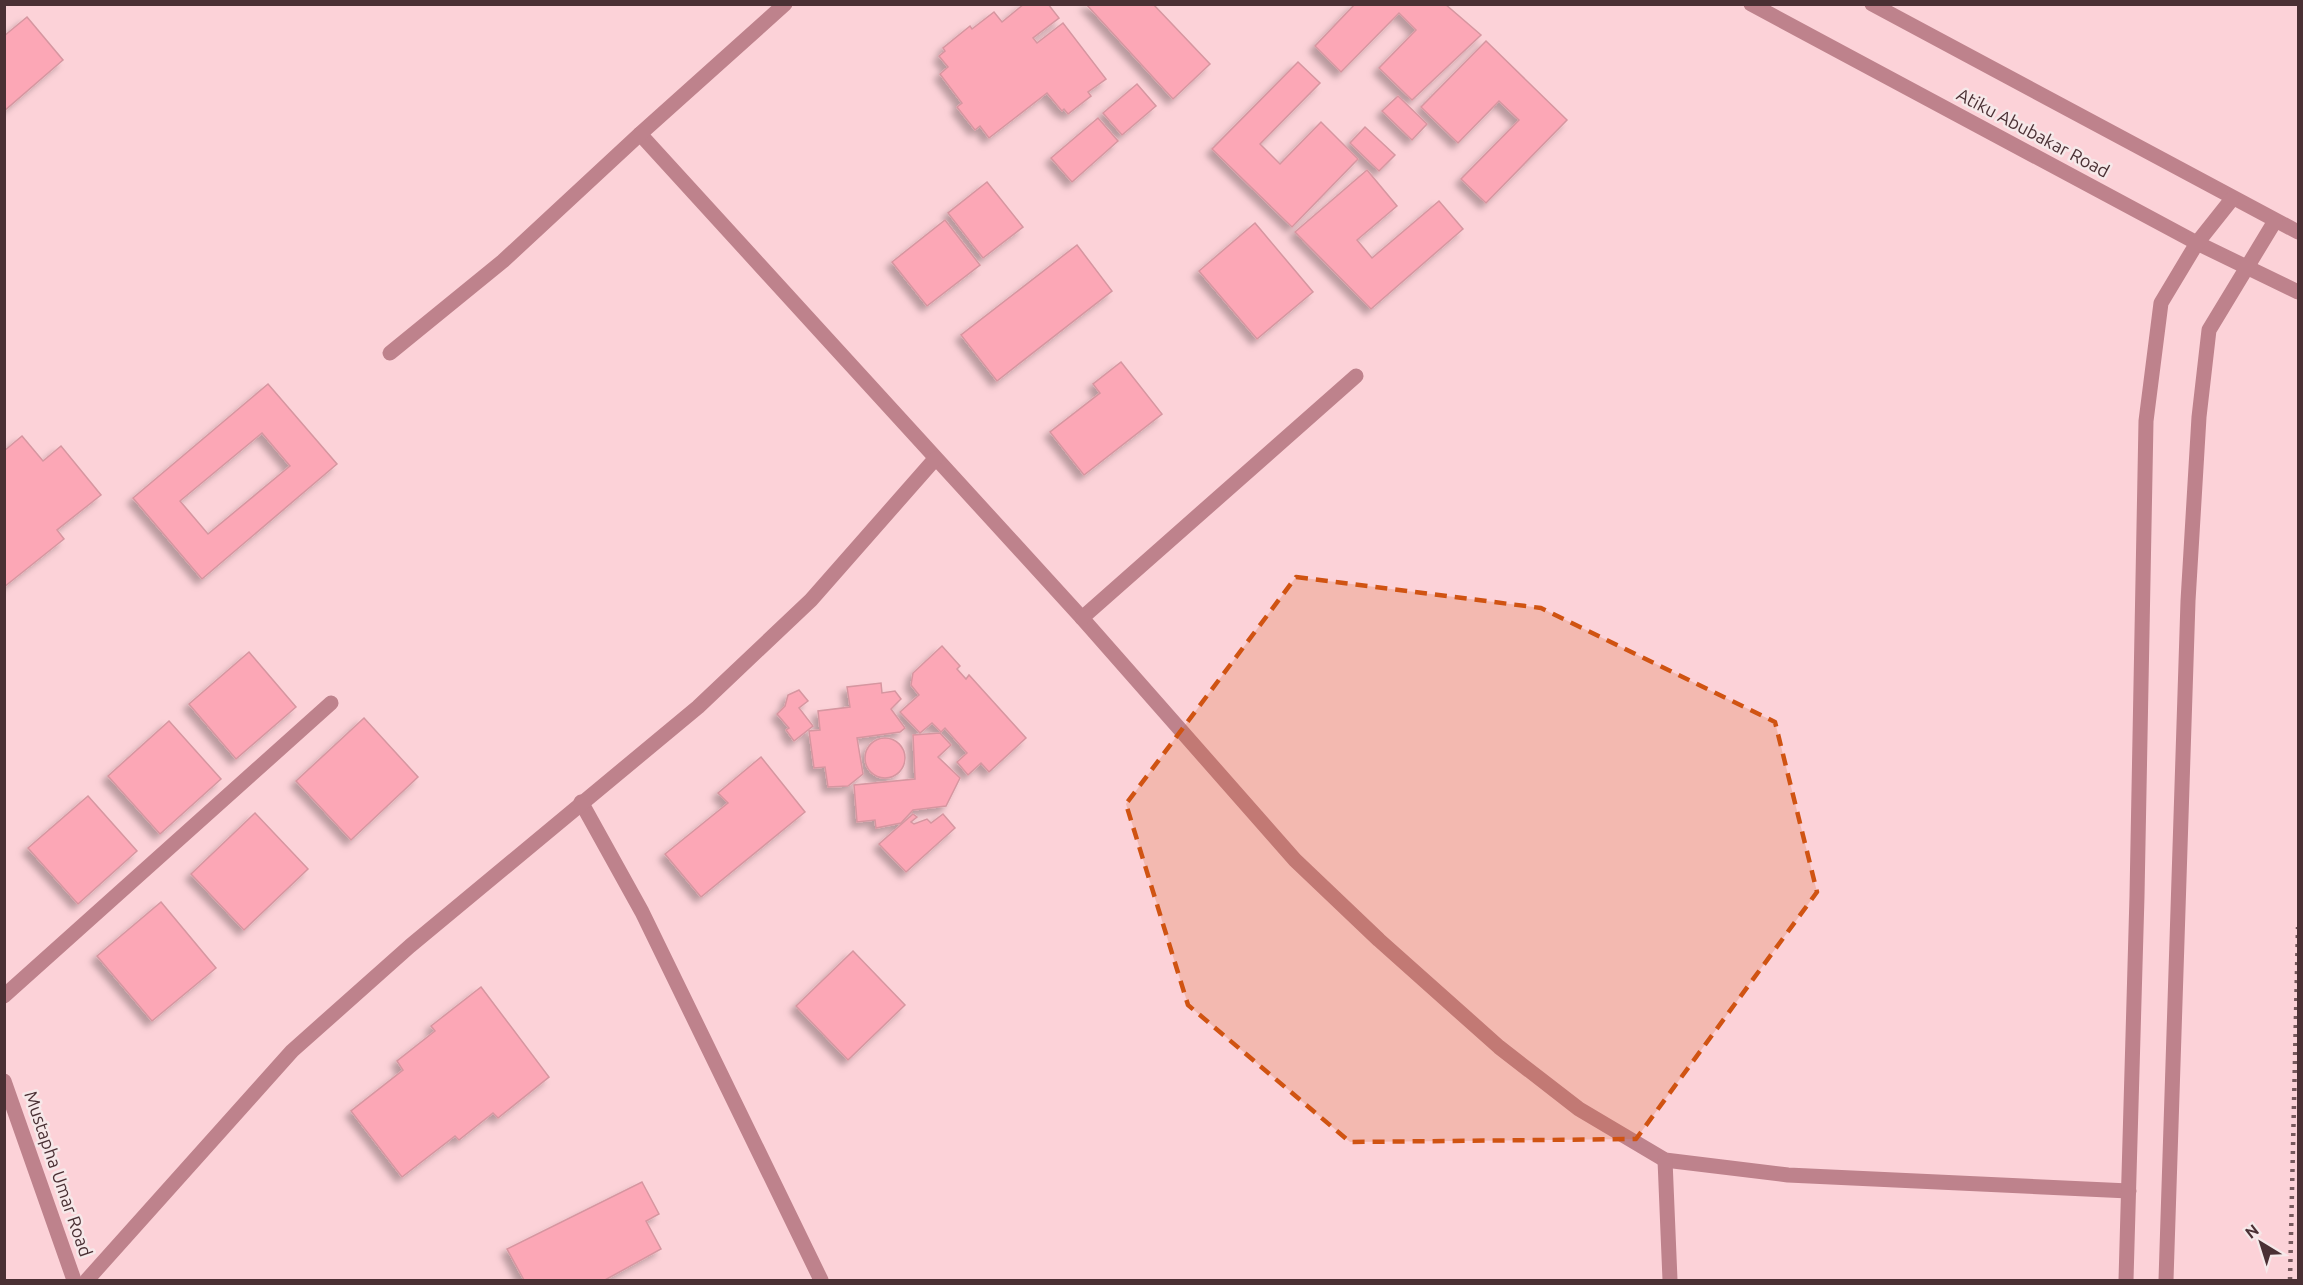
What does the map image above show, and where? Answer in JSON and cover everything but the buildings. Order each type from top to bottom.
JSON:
[{"type":"street","points":[[390,353],[503,261],[785,4]]},
{"type":"street","name":"Atiku Abubakar Road","points":[[1751,4],[2197,243],[2298,292]]},
{"type":"street","points":[[1872,4],[2055,101],[2232,199],[2298,232]]},
{"type":"street","points":[[640,134],[1082,618],[1295,860],[1379,940],[1498,1047],[1579,1109],[1665,1160],[1788,1175],[2128,1191]]},
{"type":"street","points":[[2126,1281],[2146,421],[2161,303],[2197,243],[2232,199]]},
{"type":"street","points":[[2166,1281],[2187,624],[2199,417],[2209,330],[2275,220]]},
{"type":"street","points":[[1082,618],[1356,376]]},
{"type":"street","points":[[87,1281],[292,1051],[410,946],[698,707],[811,600],[935,459]]},
{"type":"street","points":[[4,996],[330,703]]},
{"type":"street","points":[[581,802],[642,912],[822,1281]]},
{"type":"street","name":"Mustapha Umar Road","points":[[4,1081],[74,1281]]},
{"type":"street","points":[[1665,1160],[1670,1281]]},
{"type":"highlighted area","points":[[1296,577],[1541,608],[1775,722],[1817,892],[1636,1139],[1350,1142],[1188,1005],[1126,804]]},
{"type":"railway","points":[[2290,1280],[2298,927]]}]
